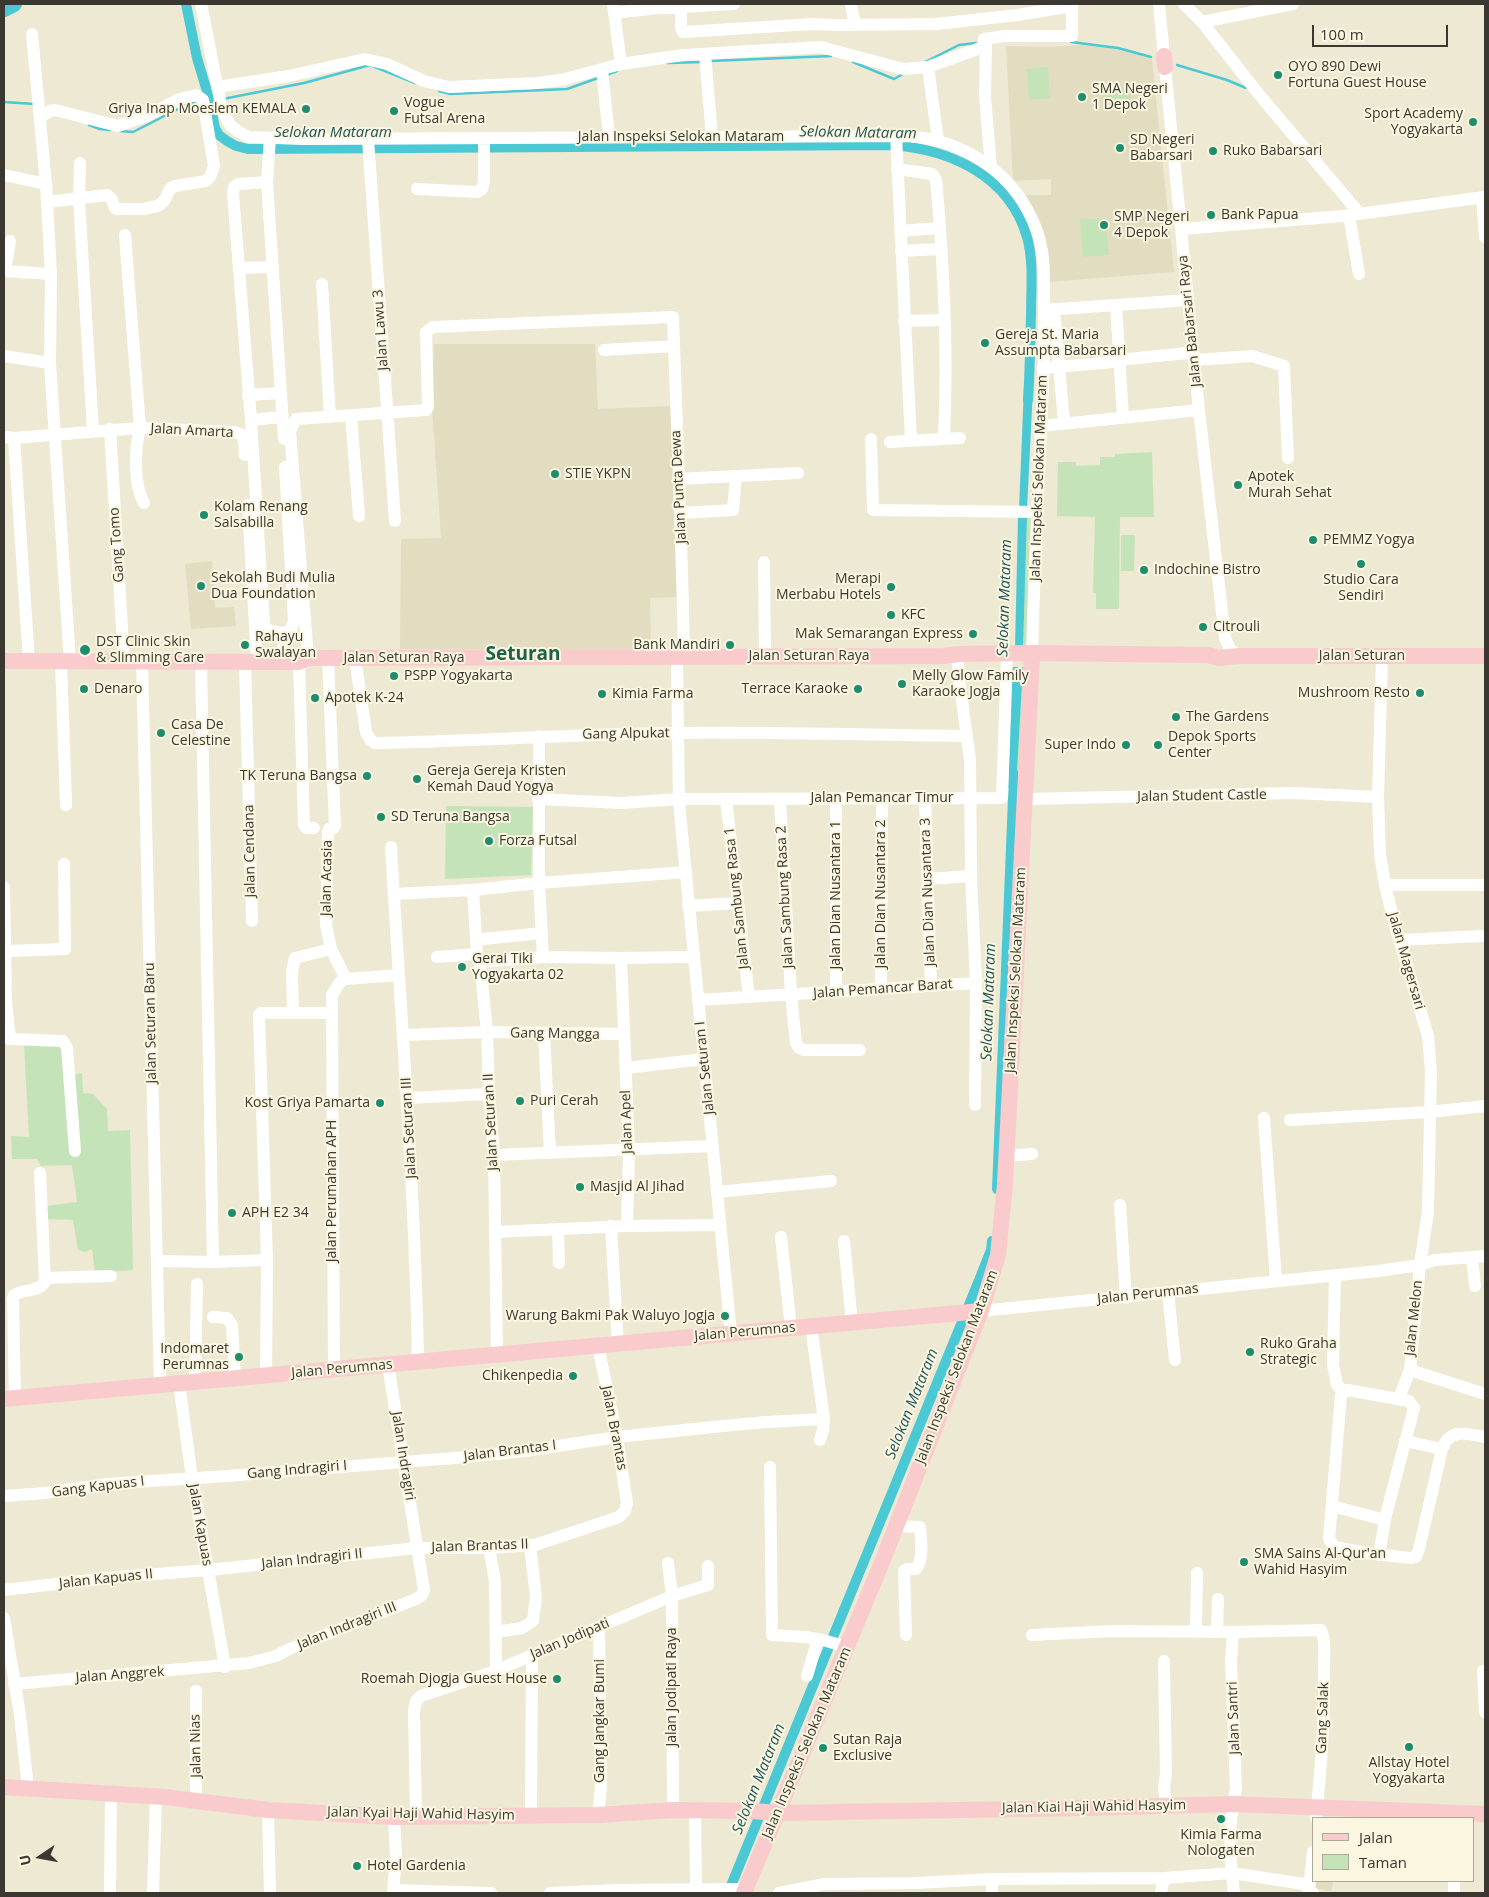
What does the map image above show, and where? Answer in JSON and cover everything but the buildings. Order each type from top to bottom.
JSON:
[{"type":"main road","name":"Jalan Seturan Raya","points":[[4,661],[251,662],[328,658],[1023,655]]},
{"type":"main road","points":[[1023,655],[1208,655],[1219,658],[1239,656]]},
{"type":"main road","name":"Jalan Inspeksi Selokan Mataram","points":[[742,1890],[762,1812],[842,1645],[896,1526],[998,1255],[1003,1212],[1006,1156],[1015,794],[1023,655]]},
{"type":"main road","name":"Jalan Seturan","points":[[1239,656],[1485,656]]},
{"type":"main road","name":"Jalan Perumnas","points":[[10,1399],[975,1312]]},
{"type":"main road","name":"Jalan Kyai Haji Wahid Hasyim","points":[[4,1787],[156,1797],[268,1810],[394,1817],[598,1815],[673,1810],[762,1812]]},
{"type":"main road","name":"Jalan Kiai Haji Wahid Hasyim","points":[[762,1812],[1232,1804],[1317,1813],[1485,1814]]},
{"type":"street","name":"Jalan Inspeksi Selokan Mataram","points":[[201,4],[215,104],[231,126],[269,147],[368,146],[609,137],[918,137],[938,141],[965,151],[991,167],[1013,187],[1037,231],[1044,262],[1049,309],[1043,368],[1041,426],[1028,512],[1023,655]]},
{"type":"street","points":[[682,4],[682,7],[734,4]]},
{"type":"street","points":[[850,4],[855,25]]},
{"type":"street","name":"Jalan Babarsari Raya","points":[[1159,4],[1199,410],[1225,638]]},
{"type":"street","points":[[1184,4],[1202,22],[1355,214],[1358,274]]},
{"type":"street","points":[[1202,22],[1294,4]]},
{"type":"street","points":[[621,64],[614,8],[681,8],[681,28],[683,32],[812,24],[936,24],[1018,15],[1072,5],[1072,36],[1005,36],[984,39],[986,46],[985,97],[991,167]]},
{"type":"street","points":[[32,34],[46,184],[51,274],[50,363],[66,661],[66,805]]},
{"type":"street","points":[[40,113],[55,110],[118,126],[151,114],[179,99],[196,95],[203,100],[215,104],[289,76],[365,59],[386,64],[429,83],[449,87],[536,83],[602,72],[621,64],[706,59],[824,47],[898,68],[928,67],[986,46]]},
{"type":"street","points":[[706,59],[712,137]]},
{"type":"street","points":[[928,67],[938,141]]},
{"type":"street","points":[[602,72],[609,137]]},
{"type":"street","points":[[47,202],[107,195],[111,198],[115,208],[143,209],[158,206],[164,201],[170,189],[175,186],[206,181],[210,177],[214,166],[215,104]]},
{"type":"street","points":[[896,137],[911,441]]},
{"type":"street","points":[[417,188],[477,192],[482,188],[485,163],[484,141]]},
{"type":"street","name":"Jalan Lawu 3","points":[[368,146],[395,521]]},
{"type":"street","points":[[267,182],[238,184],[234,188],[264,623],[266,628],[271,631],[282,633],[291,630],[294,620],[267,182],[269,147]]},
{"type":"street","points":[[80,163],[79,199],[93,431]]},
{"type":"street","points":[[897,165],[932,174],[934,177],[940,228],[944,320],[944,438]]},
{"type":"street","points":[[4,175],[46,184]]},
{"type":"street","points":[[1181,229],[1355,214],[1484,197],[1485,237]]},
{"type":"street","points":[[900,231],[940,228]]},
{"type":"street","points":[[125,235],[140,428],[136,445],[137,472],[144,503]]},
{"type":"street","points":[[10,241],[4,271],[51,274]]},
{"type":"street","points":[[901,251],[941,249]]},
{"type":"street","points":[[239,268],[272,267]]},
{"type":"street","points":[[322,284],[330,417]]},
{"type":"street","points":[[1064,423],[1059,366],[1049,309],[1188,300]]},
{"type":"street","points":[[1116,305],[1118,362],[1123,418]]},
{"type":"street","name":"Jalan Punta Dewa","points":[[387,413],[426,410],[428,407],[426,332],[433,327],[673,317],[678,479],[681,513],[681,657]]},
{"type":"street","points":[[904,321],[944,320]]},
{"type":"street","points":[[604,350],[674,346]]},
{"type":"street","points":[[4,356],[50,363]]},
{"type":"street","points":[[1043,368],[1188,357],[1252,356],[1284,366],[1288,458]]},
{"type":"street","points":[[248,394],[281,393]]},
{"type":"street","points":[[1041,426],[1199,410]]},
{"type":"street","points":[[314,828],[306,828],[304,825],[290,431],[296,420],[387,413]]},
{"type":"street","points":[[351,416],[359,516]]},
{"type":"street","points":[[251,420],[282,417]]},
{"type":"street","name":"Jalan Amarta","points":[[9,437],[140,428],[222,431],[240,434],[244,440],[251,662]]},
{"type":"street","name":"Gang Tomo","points":[[110,429],[124,661]]},
{"type":"street","points":[[9,437],[29,661]]},
{"type":"street","points":[[871,438],[873,510],[1028,512]]},
{"type":"street","points":[[890,442],[960,438]]},
{"type":"street","points":[[678,479],[798,473]]},
{"type":"street","points":[[681,513],[733,510],[736,476]]},
{"type":"street","points":[[764,562],[765,656]]},
{"type":"street","points":[[282,633],[297,660]]},
{"type":"street","points":[[1208,655],[1218,650],[1225,638]]},
{"type":"street","points":[[1225,638],[1230,649],[1239,656]]},
{"type":"street","points":[[1015,794],[1023,655]]},
{"type":"street","name":"Jalan Pemancar Timur","points":[[538,799],[622,803],[726,799],[970,798],[970,760],[957,656]]},
{"type":"street","points":[[679,801],[678,733],[681,657]]},
{"type":"street","name":"Jalan Magersari","points":[[1382,657],[1378,797],[1380,854],[1385,885],[1428,1036],[1431,1071],[1428,1212],[1420,1265]]},
{"type":"street","name":"Jalan Acasia","points":[[328,658],[335,826],[333,829],[328,829],[326,925],[331,949],[346,979]]},
{"type":"street","name":"Gang Alpukat","points":[[355,658],[366,732],[375,743],[446,742],[539,736],[678,733],[967,736]]},
{"type":"street","name":"Jalan Seturan Baru","points":[[142,662],[160,1385]]},
{"type":"street","points":[[201,662],[213,1262]]},
{"type":"street","name":"Jalan Cendana","points":[[251,662],[252,921]]},
{"type":"street","points":[[539,736],[539,883],[543,956]]},
{"type":"street","name":"Jalan Student Castle","points":[[970,798],[1002,798],[1015,794],[1294,793],[1378,797]]},
{"type":"street","name":"Jalan Dian Nusantara 1","points":[[836,798],[836,992]]},
{"type":"street","name":"Jalan Dian Nusantara 2","points":[[881,989],[882,798]]},
{"type":"street","name":"Jalan Dian Nusantara 3","points":[[925,798],[931,986]]},
{"type":"street","points":[[970,798],[971,876],[976,983],[975,1105]]},
{"type":"street","name":"Jalan Sambung Rasa 1","points":[[726,799],[748,997]]},
{"type":"street","name":"Jalan Sambung Rasa 2","points":[[780,799],[791,994]]},
{"type":"street","name":"Jalan Seturan I","points":[[679,801],[731,1334]]},
{"type":"street","name":"Jalan Seturan III","points":[[391,847],[414,1210],[418,1362]]},
{"type":"street","points":[[6,951],[66,949],[64,864]]},
{"type":"street","points":[[394,894],[473,890],[686,872]]},
{"type":"street","points":[[928,879],[971,876]]},
{"type":"street","points":[[1385,885],[1485,886]]},
{"type":"street","points":[[4,887],[5,1002],[10,1039],[63,1041],[67,1048],[75,1151]]},
{"type":"street","name":"Jalan Seturan II","points":[[473,890],[487,1032],[489,1094],[494,1155],[497,1355]]},
{"type":"street","points":[[688,906],[737,903]]},
{"type":"street","points":[[483,939],[542,933]]},
{"type":"street","points":[[1400,940],[1482,936]]},
{"type":"street","points":[[293,1012],[292,972],[295,958],[331,949]]},
{"type":"street","points":[[437,957],[694,957]]},
{"type":"street","name":"Jalan Apel","points":[[621,958],[629,1150],[628,1226]]},
{"type":"street","points":[[346,979],[399,975]]},
{"type":"street","name":"Jalan Perumahan APH","points":[[334,1370],[331,1013],[332,995],[340,982],[346,979]]},
{"type":"street","name":"Jalan Pemancar Barat","points":[[698,1000],[976,983]]},
{"type":"street","points":[[791,994],[796,1043],[799,1048],[804,1050],[860,1050]]},
{"type":"street","points":[[266,1376],[267,1260],[259,1018],[261,1012],[331,1013]]},
{"type":"street","name":"Gang Mangga","points":[[404,1035],[487,1032],[623,1034]]},
{"type":"street","points":[[544,1034],[550,1153]]},
{"type":"street","points":[[626,1068],[704,1059]]},
{"type":"street","points":[[407,1098],[489,1094]]},
{"type":"street","points":[[1290,1120],[1429,1112],[1485,1106]]},
{"type":"street","points":[[1264,1118],[1276,1280]]},
{"type":"street","points":[[494,1155],[713,1146]]},
{"type":"street","points":[[1006,1156],[1032,1154]]},
{"type":"street","points":[[10,1399],[9,1317],[14,1295],[42,1287],[45,1282],[40,1173]]},
{"type":"street","points":[[717,1192],[831,1182]]},
{"type":"street","points":[[1120,1205],[1126,1298]]},
{"type":"street","points":[[495,1232],[611,1226],[720,1225]]},
{"type":"street","points":[[611,1226],[618,1344]]},
{"type":"street","points":[[558,1229],[559,1263]]},
{"type":"street","points":[[781,1237],[791,1328]]},
{"type":"street","points":[[844,1241],[852,1323]]},
{"type":"street","name":"Jalan Perumnas","points":[[975,1312],[1126,1298],[1420,1265],[1435,1260],[1485,1256]]},
{"type":"street","points":[[1472,1257],[1475,1286]]},
{"type":"street","points":[[157,1261],[213,1262],[267,1260]]},
{"type":"street","name":"Jalan Melon","points":[[1399,1398],[1410,1370],[1420,1265]]},
{"type":"street","points":[[1335,1274],[1333,1365],[1337,1385],[1344,1391],[1399,1398],[1409,1401],[1414,1408],[1385,1520],[1379,1555]]},
{"type":"street","points":[[45,1278],[111,1276]]},
{"type":"street","name":"Jalan Kapuas","points":[[197,1284],[187,1383],[192,1478],[225,1667]]},
{"type":"street","points":[[1168,1292],[1175,1360]]},
{"type":"street","points":[[213,1317],[227,1318],[232,1325],[235,1378]]},
{"type":"street","points":[[811,1326],[824,1419],[824,1430],[820,1440]]},
{"type":"street","name":"Jalan Brantas","points":[[598,1346],[617,1438],[627,1503],[625,1510]]},
{"type":"street","name":"Jalan Indragiri","points":[[388,1365],[417,1548]]},
{"type":"street","points":[[1410,1370],[1485,1394]]},
{"type":"street","points":[[1344,1391],[1341,1395],[1329,1526],[1329,1539],[1332,1546],[1379,1555],[1410,1558],[1417,1555],[1446,1438],[1455,1434],[1485,1437]]},
{"type":"street","name":"Jalan Brantas I","points":[[403,1461],[525,1451],[617,1438],[766,1422],[824,1419]]},
{"type":"street","points":[[1405,1440],[1442,1449]]},
{"type":"street","name":"Gang Indragiri I","points":[[192,1478],[403,1461]]},
{"type":"street","points":[[770,1467],[772,1635],[820,1639],[842,1645]]},
{"type":"street","name":"Gang Kapuas I","points":[[4,1496],[45,1493],[107,1484],[192,1478]]},
{"type":"street","points":[[1332,1506],[1385,1520]]},
{"type":"street","name":"Jalan Brantas II","points":[[417,1548],[489,1548],[530,1545],[619,1517],[625,1510]]},
{"type":"street","points":[[896,1526],[920,1527],[922,1542],[919,1566],[916,1569],[904,1571],[906,1635]]},
{"type":"street","points":[[496,1632],[522,1628],[533,1621],[536,1597],[530,1545]]},
{"type":"street","name":"Jalan Indragiri II","points":[[208,1570],[417,1548]]},
{"type":"street","name":"Jalan Indragiri III","points":[[225,1667],[249,1664],[276,1656],[416,1599],[422,1595],[424,1590],[417,1548]]},
{"type":"street","points":[[489,1548],[495,1581],[496,1670]]},
{"type":"street","name":"Jalan Jodipati Raya","points":[[668,1563],[672,1596],[673,1810]]},
{"type":"street","name":"Jalan Jodipati","points":[[416,1816],[414,1711],[416,1701],[421,1696],[496,1670],[672,1596],[708,1585],[708,1566]]},
{"type":"street","name":"Jalan Kapuas II","points":[[4,1590],[117,1577],[208,1570]]},
{"type":"street","points":[[1196,1631],[1197,1574]]},
{"type":"street","points":[[1217,1631],[1218,1598]]},
{"type":"street","points":[[4,1618],[20,1715],[28,1788]]},
{"type":"street","name":"Gang Jangkar Bumi","points":[[598,1815],[601,1787],[599,1627]]},
{"type":"street","name":"Gang Salak","points":[[1232,1632],[1321,1630],[1324,1643],[1324,1678],[1317,1813]]},
{"type":"street","points":[[1032,1635],[1113,1631],[1232,1632]]},
{"type":"street","name":"Jalan Santri","points":[[1232,1632],[1236,1789],[1232,1804],[1232,1873],[1234,1893]]},
{"type":"street","points":[[807,1676],[820,1639]]},
{"type":"street","points":[[531,1816],[532,1655]]},
{"type":"street","points":[[1164,1662],[1166,1774],[1164,1786],[1170,1806]]},
{"type":"street","name":"Jalan Anggrek","points":[[14,1684],[225,1667]]},
{"type":"street","points":[[1483,1671],[1485,1712]]},
{"type":"street","name":"Jalan Nias","points":[[196,1691],[196,1801]]},
{"type":"street","points":[[110,1893],[111,1794]]},
{"type":"street","points":[[153,1893],[156,1797]]},
{"type":"street","points":[[268,1810],[270,1893]]},
{"type":"street","points":[[695,1810],[696,1890]]},
{"type":"street","points":[[394,1817],[396,1856],[393,1892],[491,1893]]},
{"type":"street","points":[[1311,1891],[1312,1872]]},
{"type":"street","points":[[779,1893],[825,1889],[916,1888],[992,1879],[1164,1878],[1232,1873],[1304,1884],[1311,1891]]},
{"type":"street","points":[[1161,1893],[1164,1878]]},
{"type":"street","points":[[992,1879],[992,1893]]},
{"type":"street","points":[[550,1893],[742,1890]]},
{"type":"shaded area","points":[[1082,45],[1118,49],[1152,59],[1174,272],[1048,282],[1024,195],[1051,195],[1051,179],[1013,181],[1006,46],[1046,47]]},
{"type":"shaded area","name":"STIE YKPN","points":[[434,344],[595,344],[598,409],[672,406],[679,597],[650,598],[651,649],[400,649],[401,539],[441,538],[432,408]]},
{"type":"shaded area","name":"Sekolah Budi Mulia Dua Foundation","points":[[212,561],[215,608],[234,607],[236,626],[191,629],[185,564]]},
{"type":"shaded area","points":[[1313,1882],[1334,1882],[1331,1891],[1310,1888]]},
{"type":"green space","points":[[1048,67],[1050,98],[1029,100],[1027,69]]},
{"type":"green space","points":[[1130,87],[1131,106],[1103,107],[1102,88]]},
{"type":"green space","points":[[1105,218],[1109,255],[1083,257],[1080,220]]},
{"type":"green space","points":[[1152,452],[1154,517],[1120,517],[1119,609],[1096,609],[1096,593],[1093,593],[1095,517],[1057,516],[1058,462],[1076,462],[1076,466],[1100,465],[1100,457],[1115,457],[1115,454]]},
{"type":"green space","points":[[1027,517],[1032,517],[1028,649],[1023,649]]},
{"type":"green space","points":[[1121,535],[1135,535],[1134,571],[1121,571]]},
{"type":"green space","points":[[1023,667],[1027,667],[1021,788],[1016,788]]},
{"type":"green space","name":"Forza Futsal","points":[[446,806],[533,807],[531,875],[445,879]]},
{"type":"green space","points":[[24,1044],[62,1045],[74,1075],[82,1073],[83,1093],[93,1094],[107,1109],[108,1131],[130,1130],[133,1270],[95,1273],[92,1249],[85,1252],[78,1250],[73,1220],[48,1219],[46,1206],[77,1202],[72,1165],[41,1166],[37,1159],[12,1159],[11,1136],[29,1137]]},
{"type":"water","points":[[1024,387],[1033,388],[1027,509],[1019,509]]},
{"type":"water","points":[[1018,517],[1027,517],[1023,649],[1015,648]]},
{"type":"water","points":[[1012,667],[1023,667],[1016,788],[1008,788]]},
{"type":"waterway","points":[[4,9],[14,4]]},
{"type":"waterway","name":"Selokan Mataram","points":[[186,4],[197,58],[209,98],[215,128],[219,135],[227,141],[248,149],[891,145],[934,152],[955,160],[974,169],[1006,197],[1018,215],[1027,237],[1031,256],[1032,276],[1028,400]]},
{"type":"waterway","points":[[1071,42],[1118,48],[1151,57]]},
{"type":"waterway","points":[[925,62],[959,45],[976,43]]},
{"type":"waterway","points":[[710,61],[831,56]]},
{"type":"waterway","points":[[667,63],[702,62]]},
{"type":"waterway","points":[[853,62],[894,79],[903,74]]},
{"type":"waterway","points":[[223,99],[304,83],[370,65],[415,83]]},
{"type":"waterway","points":[[1177,65],[1227,80],[1246,88]]},
{"type":"waterway","points":[[606,75],[617,71]]},
{"type":"waterway","points":[[439,91],[450,94],[567,89],[598,78]]},
{"type":"waterway","points":[[4,102],[34,104]]},
{"type":"waterway","points":[[120,131],[133,132],[184,106],[198,102]]},
{"type":"waterway","points":[[89,125],[110,130]]},
{"type":"waterway","name":"Selokan Mataram","points":[[997,1189],[1014,774]]},
{"type":"waterway","name":"Selokan Mataram","points":[[728,1893],[980,1278],[991,1250],[992,1241]]},
{"type":"place","name":"OYO 890 Dewi Fortuna Guest House","points":[[1278,75]]},
{"type":"place","name":"SMA Negeri 1 Depok","points":[[1082,97]]},
{"type":"place","name":"Griya Inap Moeslem KEMALA","points":[[306,109]]},
{"type":"place","name":"Vogue Futsal Arena","points":[[394,111]]},
{"type":"place","name":"Sport Academy Yogyakarta","points":[[1473,122]]},
{"type":"place","name":"SD Negeri Babarsari","points":[[1120,148]]},
{"type":"place","name":"Ruko Babarsari","points":[[1213,151]]},
{"type":"place","name":"Bank Papua","points":[[1211,215]]},
{"type":"place","name":"SMP Negeri 4 Depok","points":[[1104,225]]},
{"type":"place","name":"Gereja St. Maria Assumpta Babarsari","points":[[985,343]]},
{"type":"place","name":"STIE YKPN","points":[[555,474]]},
{"type":"place","name":"Apotek Murah Sehat","points":[[1238,485]]},
{"type":"place","name":"Kolam Renang Salsabilla","points":[[204,515]]},
{"type":"place","name":"PEMMZ Yogya","points":[[1313,540]]},
{"type":"place","name":"Studio Cara Sendiri","points":[[1361,564]]},
{"type":"place","name":"Indochine Bistro","points":[[1144,570]]},
{"type":"place","name":"Sekolah Budi Mulia Dua Foundation","points":[[201,586]]},
{"type":"place","name":"Merapi Merbabu Hotels","points":[[891,587]]},
{"type":"place","name":"KFC","points":[[891,615]]},
{"type":"place","name":"Citrouli","points":[[1203,627]]},
{"type":"place","name":"Mak Semarangan Express","points":[[973,634]]},
{"type":"place","name":"Rahayu Swalayan","points":[[245,645]]},
{"type":"place","name":"Bank Mandiri","points":[[730,645]]},
{"type":"place","name":"DST Clinic Skin & Slimming Care","points":[[85,650]]},
{"type":"place","name":"PSPP Yogyakarta","points":[[394,676]]},
{"type":"place","name":"Melly Glow Family Karaoke Jogja","points":[[902,684]]},
{"type":"place","name":"Denaro","points":[[84,689]]},
{"type":"place","name":"Terrace Karaoke","points":[[858,689]]},
{"type":"place","name":"Mushroom Resto","points":[[1420,693]]},
{"type":"place","name":"Kimia Farma","points":[[602,694]]},
{"type":"place","name":"Apotek K-24","points":[[315,698]]},
{"type":"place","name":"The Gardens","points":[[1176,717]]},
{"type":"place","name":"Casa De Celestine","points":[[161,733]]},
{"type":"place","name":"Super Indo","points":[[1126,745]]},
{"type":"place","name":"Depok Sports Center","points":[[1158,745]]},
{"type":"place","name":"TK Teruna Bangsa","points":[[367,776]]},
{"type":"place","name":"Gereja Gereja Kristen Kemah Daud Yogya","points":[[417,779]]},
{"type":"place","name":"SD Teruna Bangsa","points":[[381,817]]},
{"type":"place","name":"Forza Futsal","points":[[489,841]]},
{"type":"place","name":"Gerai Tiki Yogyakarta 02","points":[[462,967]]},
{"type":"place","name":"Puri Cerah","points":[[520,1101]]},
{"type":"place","name":"Kost Griya Pamarta","points":[[380,1103]]},
{"type":"place","name":"Masjid Al Jihad","points":[[580,1187]]},
{"type":"place","name":"APH E2 34","points":[[232,1213]]},
{"type":"place","name":"Warung Bakmi Pak Waluyo Jogja","points":[[725,1316]]},
{"type":"place","name":"Ruko Graha Strategic","points":[[1250,1352]]},
{"type":"place","name":"Indomaret Perumnas","points":[[239,1357]]},
{"type":"place","name":"Chikenpedia","points":[[573,1376]]},
{"type":"place","name":"SMA Sains Al-Qur'an Wahid Hasyim","points":[[1244,1562]]},
{"type":"place","name":"Roemah Djogja Guest House","points":[[557,1679]]},
{"type":"place","name":"Allstay Hotel Yogyakarta","points":[[1409,1747]]},
{"type":"place","name":"Sutan Raja Exclusive","points":[[823,1748]]},
{"type":"place","name":"Kimia Farma Nologaten","points":[[1221,1819]]},
{"type":"place","name":"Hotel Gardenia","points":[[357,1866]]},
{"type":"district","name":"Seturan","points":[[523,655]]}]
